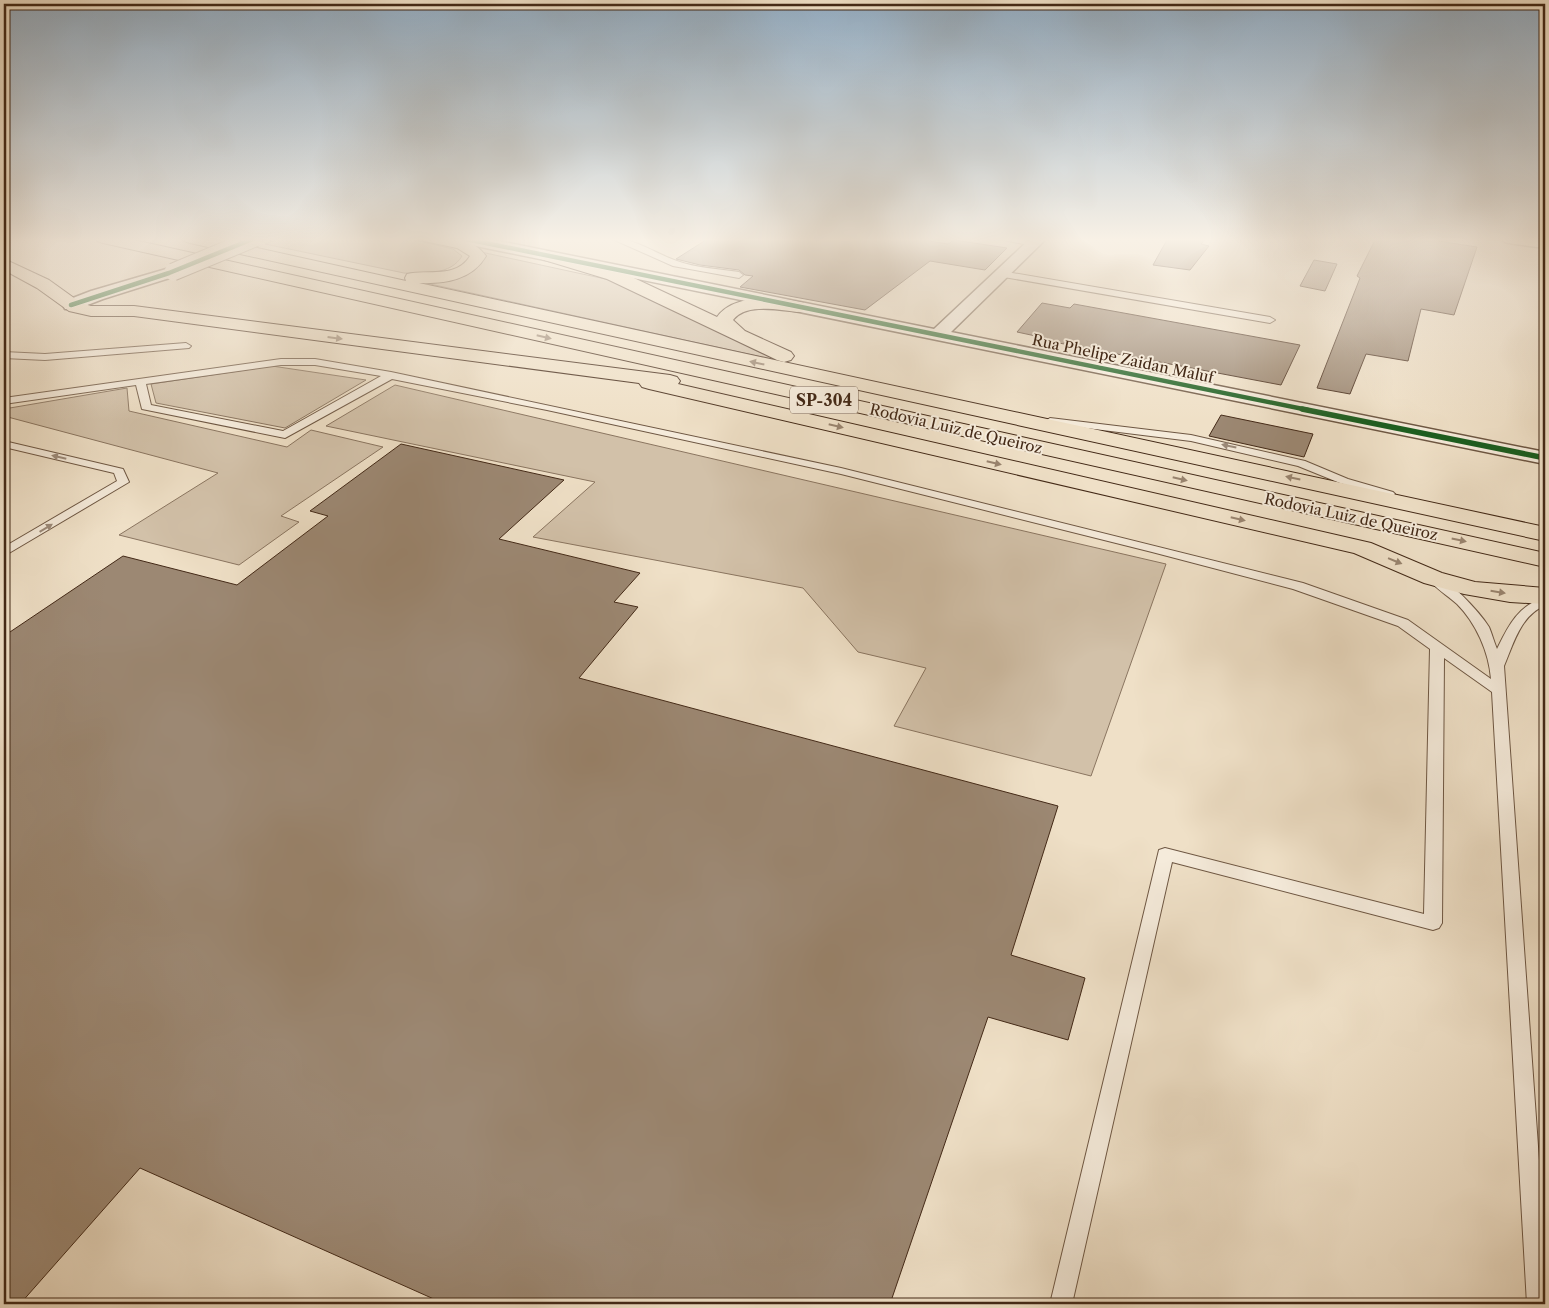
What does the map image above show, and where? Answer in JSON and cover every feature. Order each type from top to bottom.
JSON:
[{"type":"highway","points":[[62,299],[81,310],[134,312],[690,384],[779,399],[1155,473]]},
{"type":"highway","name":"Rodovia Luiz de Queiroz","points":[[376,299],[1545,560]]},
{"type":"highway","name":"Rodovia Luiz de Queiroz","points":[[470,299],[962,408],[1545,533]]},
{"type":"highway","points":[[662,299],[742,338],[804,364],[962,408]]},
{"type":"highway","points":[[742,338],[726,325],[724,320],[731,312],[758,304],[797,307]]},
{"type":"highway","points":[[601,372],[1362,548],[1433,578],[1491,592],[1545,596]]},
{"type":"street","points":[[70,305],[85,299]]},
{"type":"street","points":[[103,311],[124,299]]},
{"type":"street","name":"Rua Phelipe Zaidan Maluf","points":[[758,299],[1545,458]]},
{"type":"street","points":[[938,334],[975,299]]},
{"type":"lane","points":[[1147,299],[1270,320]]},
{"type":"lane","points":[[4,355],[45,357],[186,346]]},
{"type":"lane","points":[[4,401],[282,362],[315,362],[391,375],[547,406],[841,471],[1298,586],[1403,623],[1499,691]]},
{"type":"lane","points":[[140,381],[146,406],[285,435],[391,375]]},
{"type":"lane","points":[[4,444],[119,471],[122,482],[4,552]]},
{"type":"lane","points":[[1433,578],[1462,602],[1482,627],[1497,666],[1538,1304]]},
{"type":"lane","points":[[1497,666],[1512,630],[1539,603],[1545,602]]},
{"type":"lane","points":[[1061,1304],[1165,854],[1433,922],[1437,647]]},
{"type":"shaded area","points":[[499,299],[650,299],[780,361]]},
{"type":"shaded area","points":[[272,366],[366,380],[285,428],[156,403],[151,384]]},
{"type":"shaded area","points":[[395,385],[1166,564],[1091,776],[894,726],[926,668],[858,652],[803,588],[533,537],[595,482],[326,426]]},
{"type":"shaded area","points":[[127,388],[129,411],[287,447],[311,430],[383,447],[281,516],[299,522],[239,565],[119,535],[218,473],[4,416],[4,409]]},
{"type":"building","points":[[805,299],[880,299],[865,310]]},
{"type":"building","points":[[1352,299],[1459,299],[1454,315],[1421,309],[1408,361],[1366,354],[1350,394],[1317,388]]},
{"type":"building","points":[[1042,303],[1070,308],[1074,304],[1300,345],[1281,385],[1043,340],[1045,338],[1017,332]]},
{"type":"building","points":[[1221,415],[1313,434],[1304,457],[1209,436]]},
{"type":"building","points":[[401,444],[564,480],[499,539],[640,573],[614,602],[638,607],[579,678],[1058,806],[1011,955],[1085,978],[1068,1040],[988,1017],[890,1304],[445,1304],[140,1168],[20,1304],[4,1304],[4,636],[123,556],[237,585],[328,516],[310,511]]},
{"type":"cycle path","points":[[71,305],[86,299]]},
{"type":"cycle path","points":[[762,299],[1545,458]]}]
